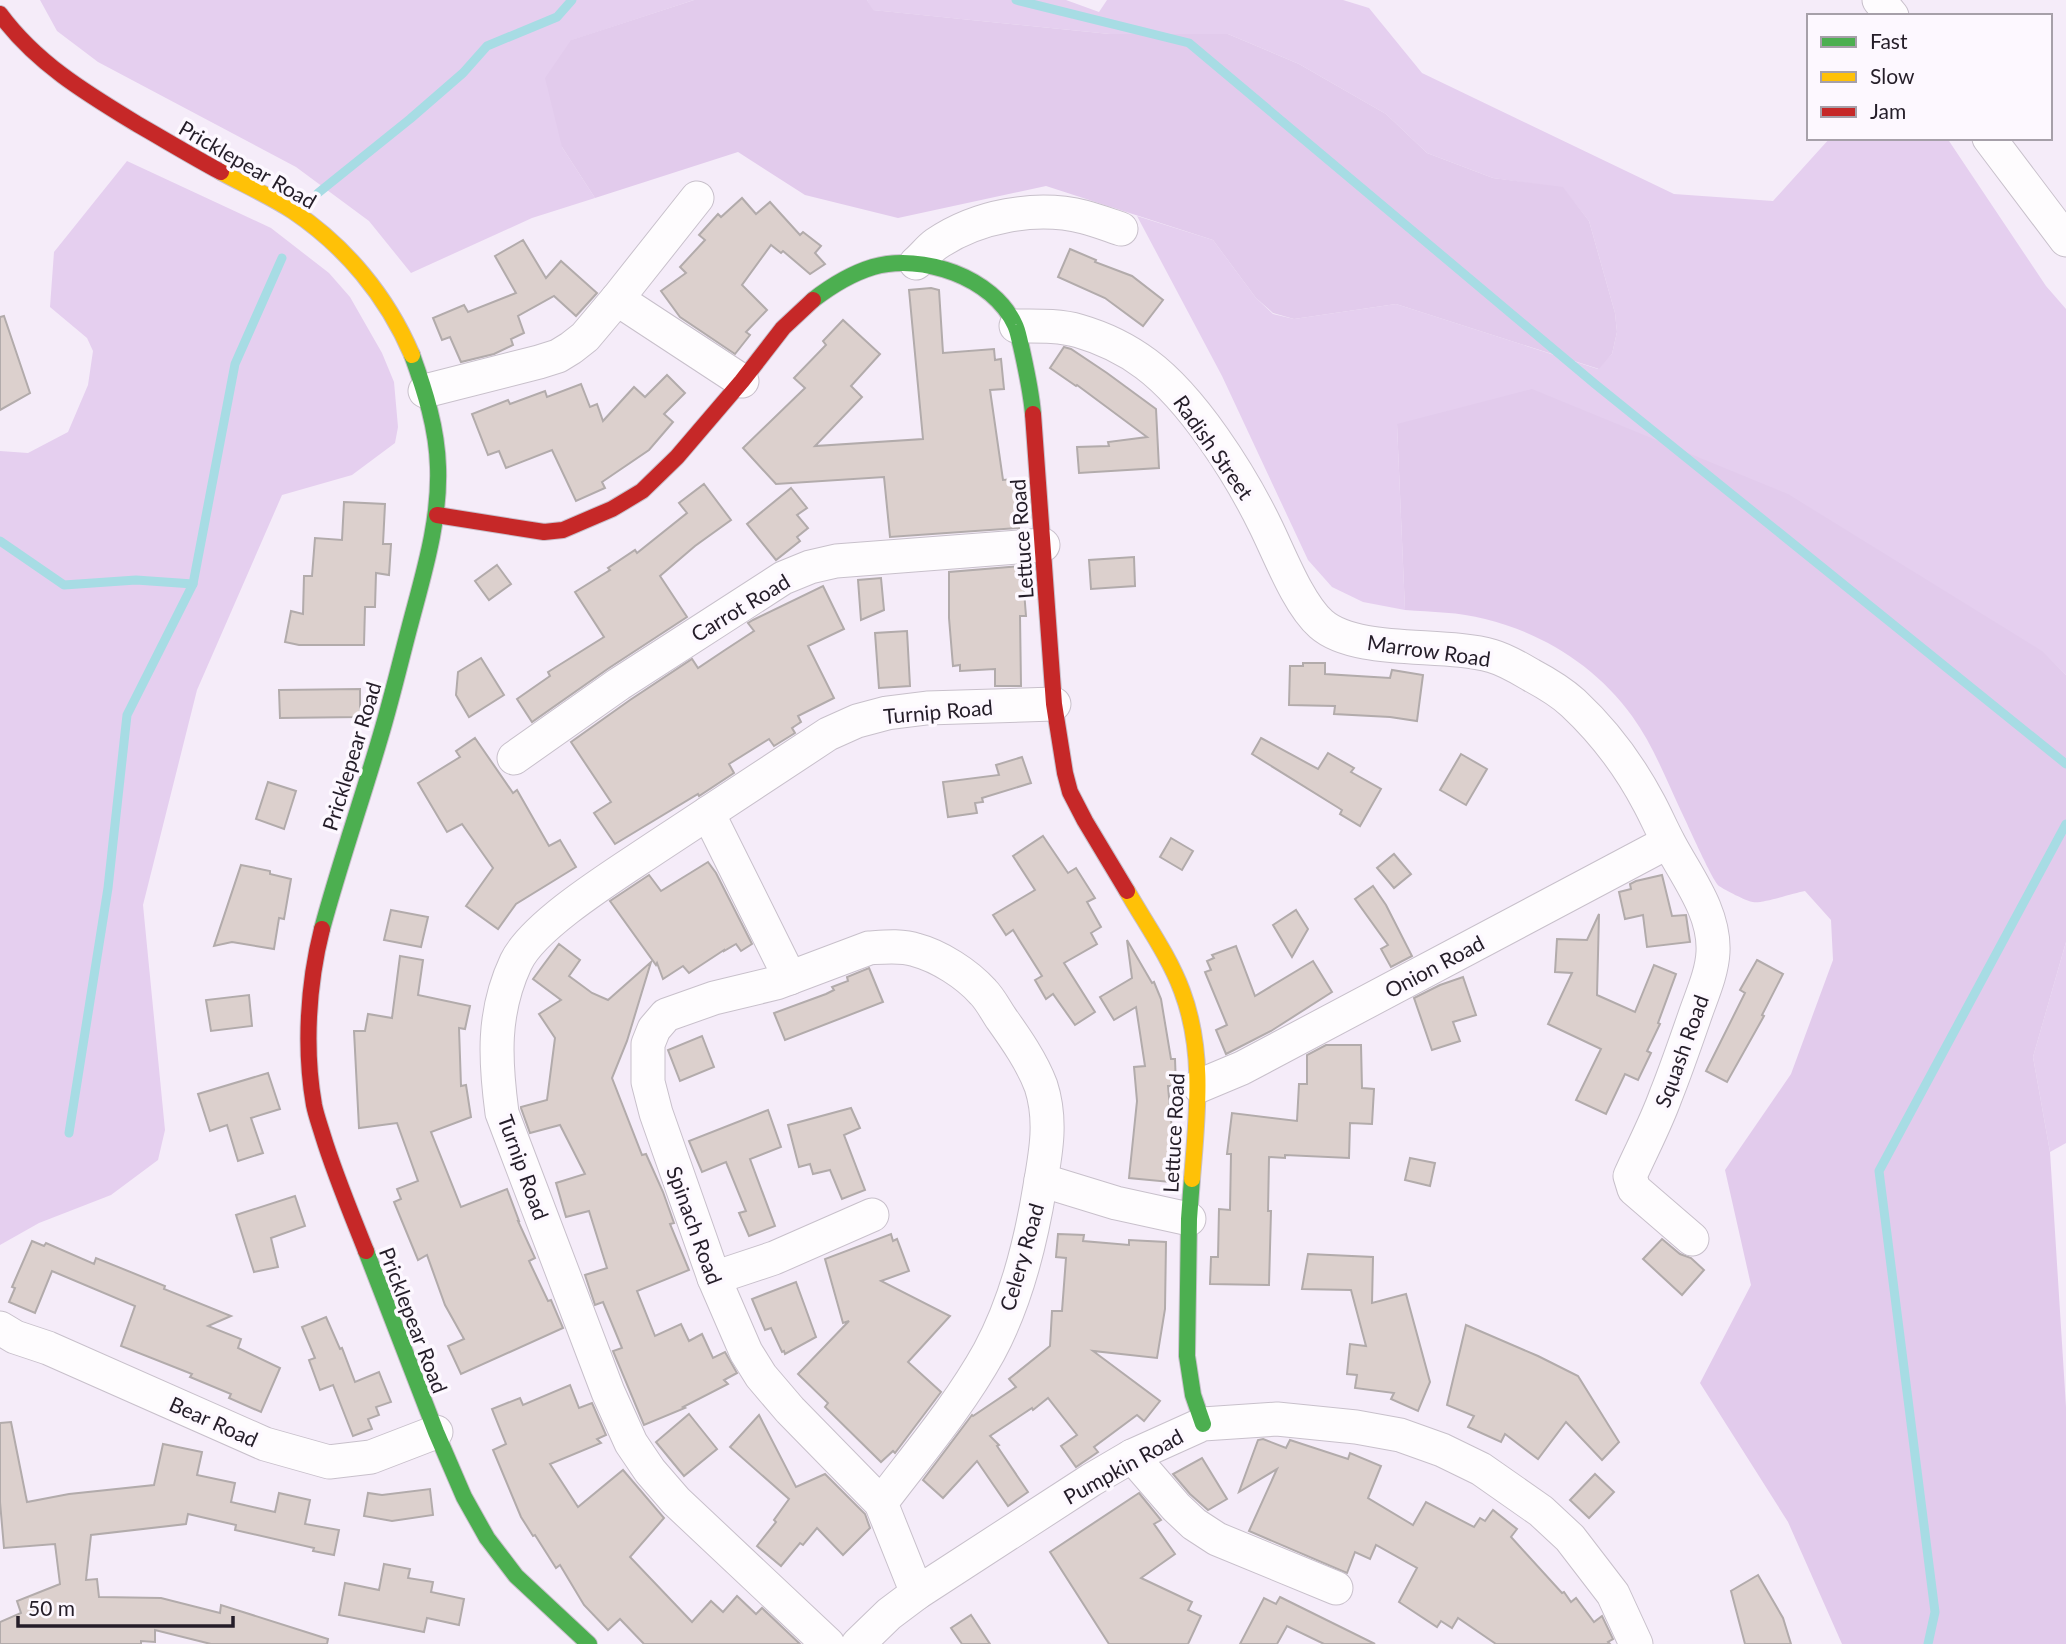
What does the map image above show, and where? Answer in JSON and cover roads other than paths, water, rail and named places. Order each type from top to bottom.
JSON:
[{"type":"street","points":[[1879,0],[1890,14]]},
{"type":"street","name":"Pricklepear Road","points":[[0,14],[33,54],[75,86],[191,156],[292,210],[324,233],[358,268],[394,316],[410,349],[425,391],[434,431],[438,460],[437,515],[382,732],[336,877],[317,949],[310,1010],[309,1067],[314,1107],[330,1160],[464,1497],[487,1538],[516,1576],[589,1644]]},
{"type":"street","points":[[1991,140],[2066,240]]},
{"type":"street","points":[[425,391],[558,356],[571,348],[585,337],[617,299],[697,198]]},
{"type":"street","points":[[916,263],[936,244],[973,225],[1017,214],[1043,212],[1083,216],[1121,229]]},
{"type":"street","name":"Lettuce Road","points":[[437,515],[544,532],[563,530],[583,523],[642,491],[677,457],[742,382],[783,328],[804,307],[850,275],[876,266],[916,263],[943,268],[972,281],[1004,307],[1016,326],[1031,388],[1054,704],[1065,773],[1070,792],[1085,821],[1157,941],[1182,990],[1195,1043],[1199,1086],[1189,1219],[1186,1326],[1193,1395],[1203,1424]]},
{"type":"street","points":[[617,299],[742,382]]},
{"type":"street","name":"Radish Street","points":[[1016,326],[1077,330],[1117,346],[1146,364],[1169,383],[1235,471],[1300,596],[1318,622]]},
{"type":"street","name":"Carrot Road","points":[[514,758],[619,684],[783,578],[810,567],[836,561],[1044,545]]},
{"type":"street","name":"Marrow Road","points":[[1318,622],[1333,633],[1350,639],[1468,651],[1494,657],[1547,684],[1572,702],[1622,760],[1649,802],[1668,842]]},
{"type":"street","name":"Turnip Road","points":[[828,1644],[676,1501],[650,1471],[631,1443],[608,1392],[502,1113],[496,1071],[498,1019],[517,961],[530,942],[597,887],[828,734],[857,721],[887,713],[927,708],[1054,704]]},
{"type":"street","points":[[708,813],[790,978]]},
{"type":"street","name":"Onion Road","points":[[1199,1086],[1242,1068],[1668,842]]},
{"type":"street","name":"Squash Road","points":[[1668,842],[1706,912],[1713,935],[1713,956],[1665,1098],[1630,1176],[1634,1189],[1692,1239]]},
{"type":"street","name":"Spinach Road","points":[[869,948],[776,983],[714,998],[666,1015],[654,1030],[648,1044],[648,1082],[656,1113],[714,1278],[746,1352],[761,1376],[790,1410],[881,1503],[916,1593]]},
{"type":"street","name":"Celery Road","points":[[869,948],[915,949],[945,961],[982,991],[1014,1036],[1041,1086],[1048,1139],[1025,1257],[1006,1315],[964,1393],[881,1503]]},
{"type":"street","points":[[1041,1180],[1116,1203],[1189,1219]]},
{"type":"street","points":[[714,1278],[774,1258],[872,1215]]},
{"type":"street","name":"Bear Road","points":[[0,1328],[15,1337],[48,1348],[265,1444],[328,1462],[371,1457],[436,1432]]},
{"type":"street","name":"Pumpkin Road","points":[[858,1644],[916,1593],[1132,1456],[1203,1424],[1277,1419],[1400,1435],[1442,1450],[1481,1469],[1541,1511],[1570,1538],[1613,1594],[1636,1644]]},
{"type":"street","points":[[1132,1456],[1176,1507],[1194,1524],[1217,1539],[1336,1588]]},
{"type":"waterway","points":[[318,193],[463,73],[487,46],[557,17],[572,0]]},
{"type":"waterway","points":[[1016,0],[1189,43],[1595,384],[2066,764]]},
{"type":"waterway","points":[[69,1133],[108,888],[127,715],[193,584],[235,364],[282,258]]},
{"type":"waterway","points":[[0,541],[64,585],[136,580],[193,584]]},
{"type":"waterway","points":[[1928,1644],[1935,1612],[1879,1171],[2066,824]]}]
